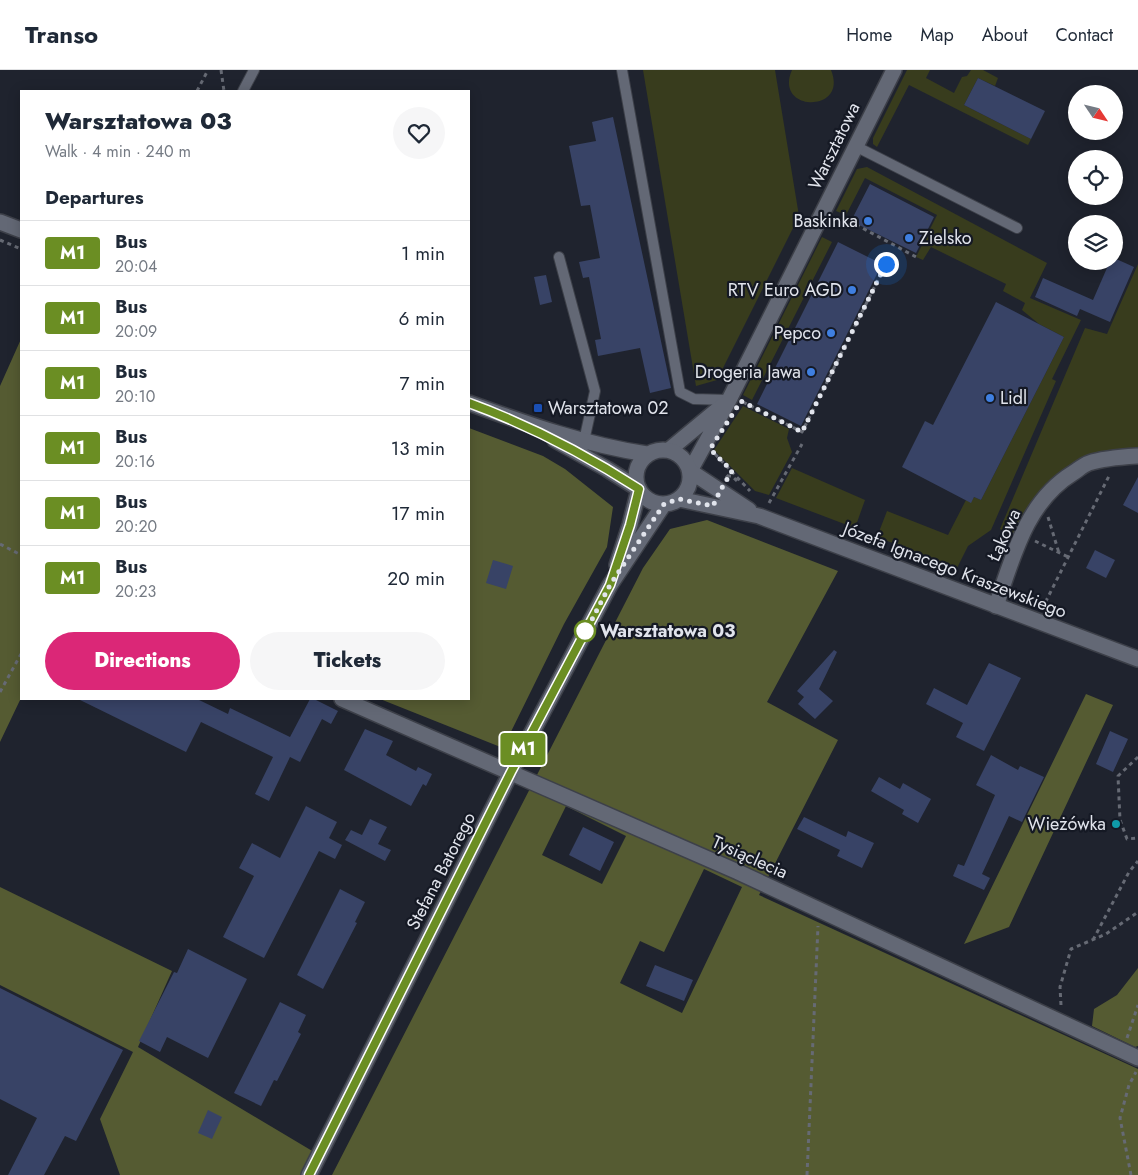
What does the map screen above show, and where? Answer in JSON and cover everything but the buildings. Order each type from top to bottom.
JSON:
[{"type":"street","name":"Warsztatowa","points":[[690,471],[735,401],[855,146],[894,70]]},
{"type":"street","points":[[0,222],[20,230]]},
{"type":"street","name":"Warsztatowa","points":[[669,450],[735,401]]},
{"type":"street","points":[[470,403],[571,447],[639,489],[649,500],[664,504],[679,499],[688,486],[690,471],[682,457],[669,450],[661,449],[647,454],[618,450],[503,416]]},
{"type":"street","points":[[639,489],[636,482],[637,466],[647,454]]},
{"type":"street","name":"Łąkowa","points":[[996,606],[1019,541],[1029,519],[1042,500],[1062,480],[1088,463],[1118,457],[1138,456]]},
{"type":"street","name":"Józefa Ignacego Kraszewskiego","points":[[690,471],[759,516]]},
{"type":"street","name":"Stefana Batorego","points":[[610,585],[630,525],[639,489]]},
{"type":"street","name":"Józefa Ignacego Kraszewskiego","points":[[679,499],[759,516],[996,606],[1040,615],[1138,659]]},
{"type":"street","name":"Stefana Batorego","points":[[309,1175],[511,772],[610,585],[664,504]]},
{"type":"street","name":"Tysiąclecia","points":[[344,700],[818,909],[1138,1058]]},
{"type":"lane","points":[[244,90],[254,70]]},
{"type":"lane","points":[[622,70],[680,392],[694,400],[735,401]]},
{"type":"lane","points":[[855,146],[1017,228]]},
{"type":"lane","points":[[559,257],[595,391],[584,441]]},
{"type":"path","points":[[198,90],[208,70]]},
{"type":"path","points":[[221,70],[224,90]]},
{"type":"path","points":[[842,217],[916,257]]},
{"type":"path","points":[[0,240],[20,249]]},
{"type":"path","points":[[735,401],[802,432],[886,264]]},
{"type":"path","points":[[769,503],[802,444]]},
{"type":"path","points":[[710,449],[751,493]]},
{"type":"path","points":[[1040,615],[1118,457]]},
{"type":"path","points":[[720,491],[732,471]]},
{"type":"path","points":[[1042,500],[1059,552]]},
{"type":"path","points":[[764,501],[778,506]]},
{"type":"path","points":[[1019,541],[1037,542],[1068,557]]},
{"type":"path","points":[[0,544],[20,554]]},
{"type":"path","points":[[1034,605],[1040,615]]},
{"type":"path","points":[[0,692],[20,656]]},
{"type":"path","points":[[1138,757],[1118,776],[1120,820],[1127,839],[1138,838]]},
{"type":"path","points":[[1093,940],[1129,872],[1138,861]]},
{"type":"path","points":[[807,1175],[818,909]]},
{"type":"path","points":[[1061,1022],[1060,987],[1071,949],[1106,934],[1138,912]]},
{"type":"path","points":[[1123,1051],[1138,1005]]},
{"type":"path","points":[[1131,1175],[1120,1118],[1129,1085],[1138,1068]]},
{"type":"green space","points":[[643,70],[775,70],[799,216],[717,380],[696,386]]},
{"type":"green space","points":[[792,70],[831,70],[834,84],[830,94],[822,100],[811,102],[801,100],[793,94],[789,84]]},
{"type":"green space","points":[[907,70],[930,70],[926,78],[954,93],[962,77],[967,76],[971,70],[983,70],[998,78],[995,86],[978,78],[964,105],[1031,139],[1028,145],[909,85],[877,147],[873,144],[873,138]]},
{"type":"green space","points":[[867,167],[1047,263],[1030,298],[1081,320],[1052,379],[1056,381],[991,530],[968,546],[957,568],[877,537],[887,511],[948,535],[966,500],[971,502],[974,497],[981,500],[1064,337],[1039,324],[1022,310],[1025,303],[1003,291],[1006,284],[931,247],[923,260],[916,257],[937,215],[865,178],[846,215],[836,211],[857,169]]},
{"type":"green space","points":[[822,237],[832,242],[752,400],[743,395]]},
{"type":"green space","points":[[1138,264],[1138,456],[1118,457],[1062,480],[1019,541],[1000,529],[1085,328],[1107,334]]},
{"type":"green space","points":[[20,341],[20,700],[0,742],[0,386]]},
{"type":"green space","points":[[743,406],[789,429],[787,438],[792,452],[769,495],[755,491],[714,450]]},
{"type":"green space","points":[[470,428],[543,456],[565,469],[613,507],[607,547],[564,624],[503,748],[383,700],[470,700]]},
{"type":"green space","points":[[792,468],[865,500],[855,528],[776,498]]},
{"type":"green space","points":[[707,520],[838,571],[767,702],[838,740],[759,895],[1138,1069],[1138,1175],[332,1175],[643,568],[670,529]],"holes":[[[566,806],[626,836],[602,884],[542,855]],[[704,869],[742,887],[682,1013],[620,983],[640,941],[664,952]]]},
{"type":"green space","points":[[1086,694],[1113,705],[1009,927],[964,944]]},
{"type":"green space","points":[[0,887],[172,971],[138,1047],[319,1155],[309,1175],[120,1175],[100,1119],[133,1052],[0,985]]},
{"type":"green space","points":[[1138,968],[1138,1046],[1135,1047],[1092,1026],[1094,1009],[1117,995]]},
{"type":"bus line","name":"M1","points":[[309,1175],[511,772],[610,585],[630,525],[639,489],[571,447],[470,403]]},
{"type":"place","name":"Baskinka","points":[[868,221]]},
{"type":"place","name":"Zielsko","points":[[909,238]]},
{"type":"place","name":"RTV Euro AGD","points":[[852,290]]},
{"type":"place","name":"Pepco","points":[[831,333]]},
{"type":"place","name":"Drogeria Jawa","points":[[811,372]]},
{"type":"place","name":"Lidl","points":[[990,398]]},
{"type":"place","name":"Warsztatowa 02","points":[[538,408]]},
{"type":"place","name":"Warsztatowa 03","points":[[585,631]]},
{"type":"place","name":"Wieżówka","points":[[1116,824]]},
{"type":"route","points":[[585,631],[585,633],[610,585],[664,504],[679,499],[713,506],[715,499],[732,471],[710,449],[741,401],[802,432],[886,264]]}]
